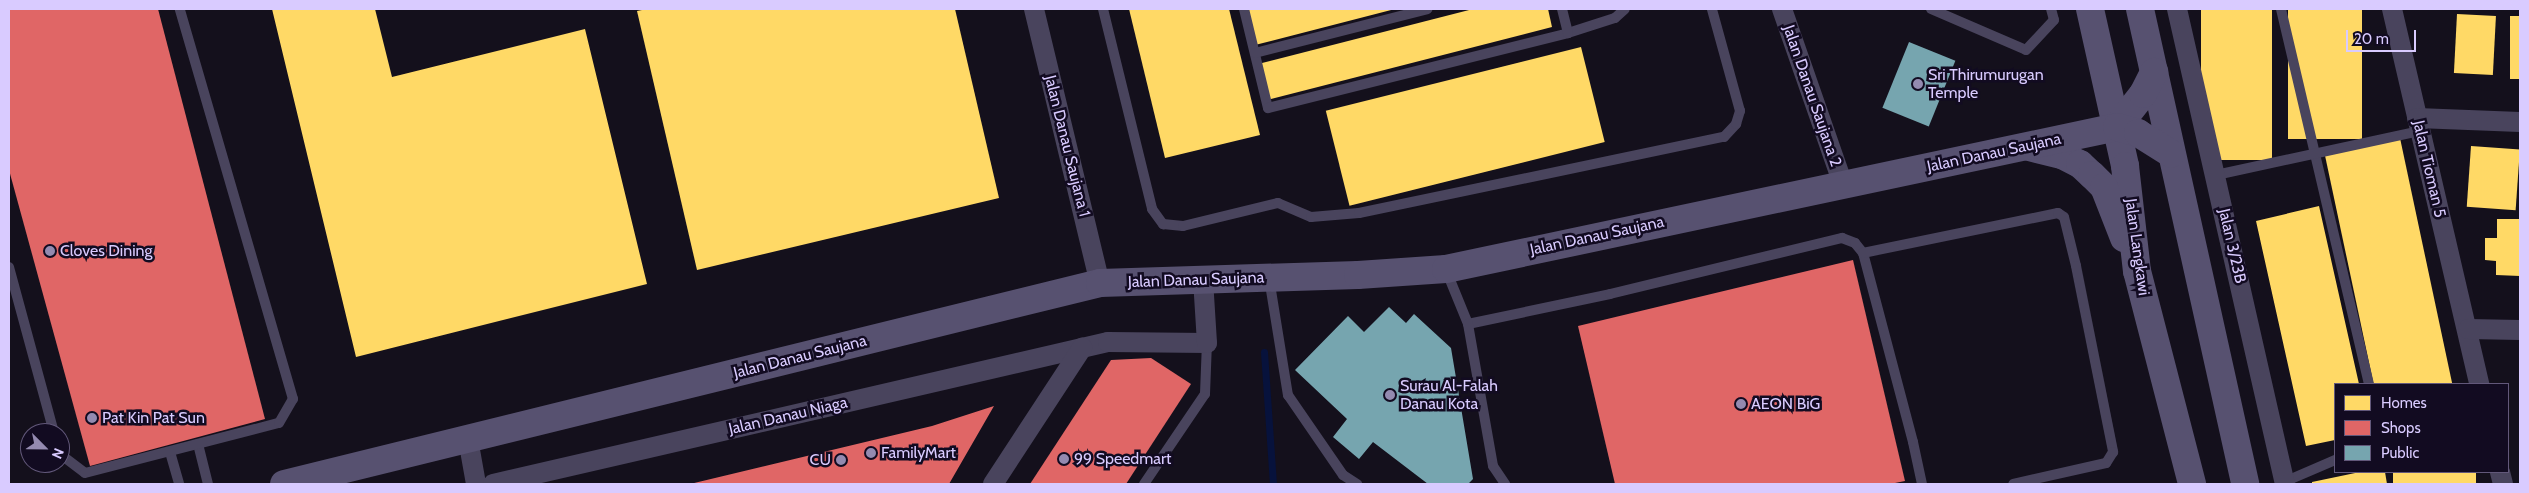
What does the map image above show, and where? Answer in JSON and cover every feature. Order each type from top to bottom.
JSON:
[{"type":"street","name":"Jalan Danau Saujana 1","points":[[1034,9],[1100,283]]},
{"type":"street","name":"Jalan Danau Saujana 2","points":[[1782,9],[1843,184]]},
{"type":"street","name":"Jalan Langkawi","points":[[2090,9],[2126,166],[2137,271],[2192,484]]},
{"type":"street","points":[[2140,9],[2245,484]]},
{"type":"street","name":"Jalan 3/23B","points":[[2177,9],[2284,483]]},
{"type":"street","name":"Jalan Tioman 5","points":[[2392,9],[2468,329],[2479,383]]},
{"type":"street","points":[[2154,72],[2143,94],[2117,127],[2138,133],[2171,154]]},
{"type":"street","points":[[2418,124],[2520,122]]},
{"type":"street","name":"Jalan Danau Saujana","points":[[286,484],[318,480],[468,439],[1100,283],[1358,275],[1446,269],[2117,127]]},
{"type":"street","points":[[2027,146],[2064,156],[2080,164],[2104,186],[2137,271]]},
{"type":"street","points":[[1203,279],[1207,342]]},
{"type":"street","points":[[2468,329],[2520,330]]},
{"type":"street","name":"Jalan Danau Niaga","points":[[493,484],[1108,342],[1207,342]]},
{"type":"street","points":[[993,484],[1082,348]]},
{"type":"street","points":[[468,439],[476,484]]},
{"type":"lane","points":[[70,461],[86,473],[278,423],[293,400],[180,9]]},
{"type":"lane","points":[[1103,9],[1152,209],[1163,224],[1183,226],[1278,203],[1311,217],[1359,213],[1724,137],[1736,124],[1740,112],[1712,9]]},
{"type":"lane","points":[[1244,9],[1268,108],[1568,33],[1616,18],[1625,9]]},
{"type":"lane","points":[[1254,53],[1427,9]]},
{"type":"lane","points":[[1562,9],[1568,33]]},
{"type":"lane","points":[[1931,9],[2026,50],[2054,20],[2051,9]]},
{"type":"lane","points":[[2282,9],[2370,383]]},
{"type":"lane","points":[[2216,175],[2315,153],[2418,124]]},
{"type":"lane","points":[[1863,253],[2052,214],[2058,213],[2064,217],[2091,334],[2112,452],[2106,463],[2013,484]]},
{"type":"lane","points":[[1468,324],[1610,294],[1842,238],[1855,243],[1863,253],[1913,442],[1922,484]]},
{"type":"lane","points":[[9,267],[51,423]]},
{"type":"lane","points":[[1446,269],[1468,324],[1493,466],[1505,484]]},
{"type":"lane","points":[[1269,277],[1288,395],[1342,480],[1357,484]]},
{"type":"lane","points":[[1144,484],[1205,394],[1207,342]]},
{"type":"lane","points":[[198,444],[208,484]]},
{"type":"lane","points":[[170,452],[179,484]]},
{"type":"lane","points":[[2284,483],[2334,460]]},
{"type":"building: Homes","points":[[272,9],[375,9],[392,77],[585,29],[647,284],[356,357]]},
{"type":"building: Homes","points":[[647,9],[955,9],[999,198],[697,270],[637,11]]},
{"type":"building: Homes","points":[[1129,9],[1229,9],[1260,135],[1165,158]]},
{"type":"building: Homes","points":[[1247,9],[1395,9],[1255,45]]},
{"type":"building: Homes","points":[[1473,9],[1548,9],[1552,27],[1267,100],[1258,64]]},
{"type":"building: Homes","points":[[2201,9],[2272,9],[2272,160],[2201,160]]},
{"type":"building: Homes","points":[[2288,9],[2362,9],[2362,139],[2288,139]]},
{"type":"building: Homes","points":[[2457,14],[2496,16],[2493,75],[2454,73]]},
{"type":"building: Homes","points":[[2510,16],[2520,16],[2520,79],[2510,79]]},
{"type":"building: Homes","points":[[1581,47],[1605,142],[1350,206],[1326,111]]},
{"type":"building: Homes","points":[[2400,138],[2452,383],[2373,383],[2325,154]]},
{"type":"building: Homes","points":[[2471,146],[2520,149],[2516,210],[2467,207]]},
{"type":"building: Homes","points":[[2319,206],[2359,383],[2334,383],[2334,440],[2306,446],[2256,221]]},
{"type":"building: Homes","points":[[2497,219],[2520,219],[2520,276],[2496,275],[2496,261],[2485,260],[2485,238],[2497,238]]},
{"type":"building: Homes","points":[[2355,473],[2385,473],[2387,484],[2312,484],[2312,482]]},
{"type":"building: Homes","points":[[2393,473],[2476,473],[2476,484],[2393,484]]},
{"type":"building: Shops","points":[[9,9],[158,9],[265,419],[90,466],[9,170]]},
{"type":"building: Shops","name":"AEON BiG","points":[[1853,260],[1905,481],[1890,484],[1615,484],[1578,326]]},
{"type":"building: Shops","points":[[1151,358],[1191,384],[1126,484],[1030,484],[1111,360]]},
{"type":"building: Shops","points":[[994,406],[949,484],[690,484],[932,426]]},
{"type":"building: Public","name":"Sri Thirumurugan Temple","points":[[1909,42],[1955,61],[1929,127],[1882,108]]},
{"type":"building: Public","name":"Surau Al-Falah Danau Kota","points":[[1389,307],[1406,323],[1414,314],[1451,348],[1473,479],[1468,484],[1428,484],[1373,442],[1359,459],[1333,437],[1347,419],[1295,370],[1348,316],[1364,332]]},
{"type":"waterway","points":[[1264,352],[1273,484]]},
{"type":"place","name":"Sri Thirumurugan Temple","points":[[1918,84]]},
{"type":"place","name":"Cloves Dining","points":[[50,251]]},
{"type":"place","name":"Surau Al-Falah Danau Kota","points":[[1390,395]]},
{"type":"place","name":"AEON BiG","points":[[1741,404]]},
{"type":"place","name":"Pat Kin Pat Sun","points":[[92,418]]},
{"type":"place","name":"FamilyMart","points":[[871,453]]},
{"type":"place","name":"99 Speedmart","points":[[1064,459]]},
{"type":"place","name":"CU","points":[[841,460]]}]
